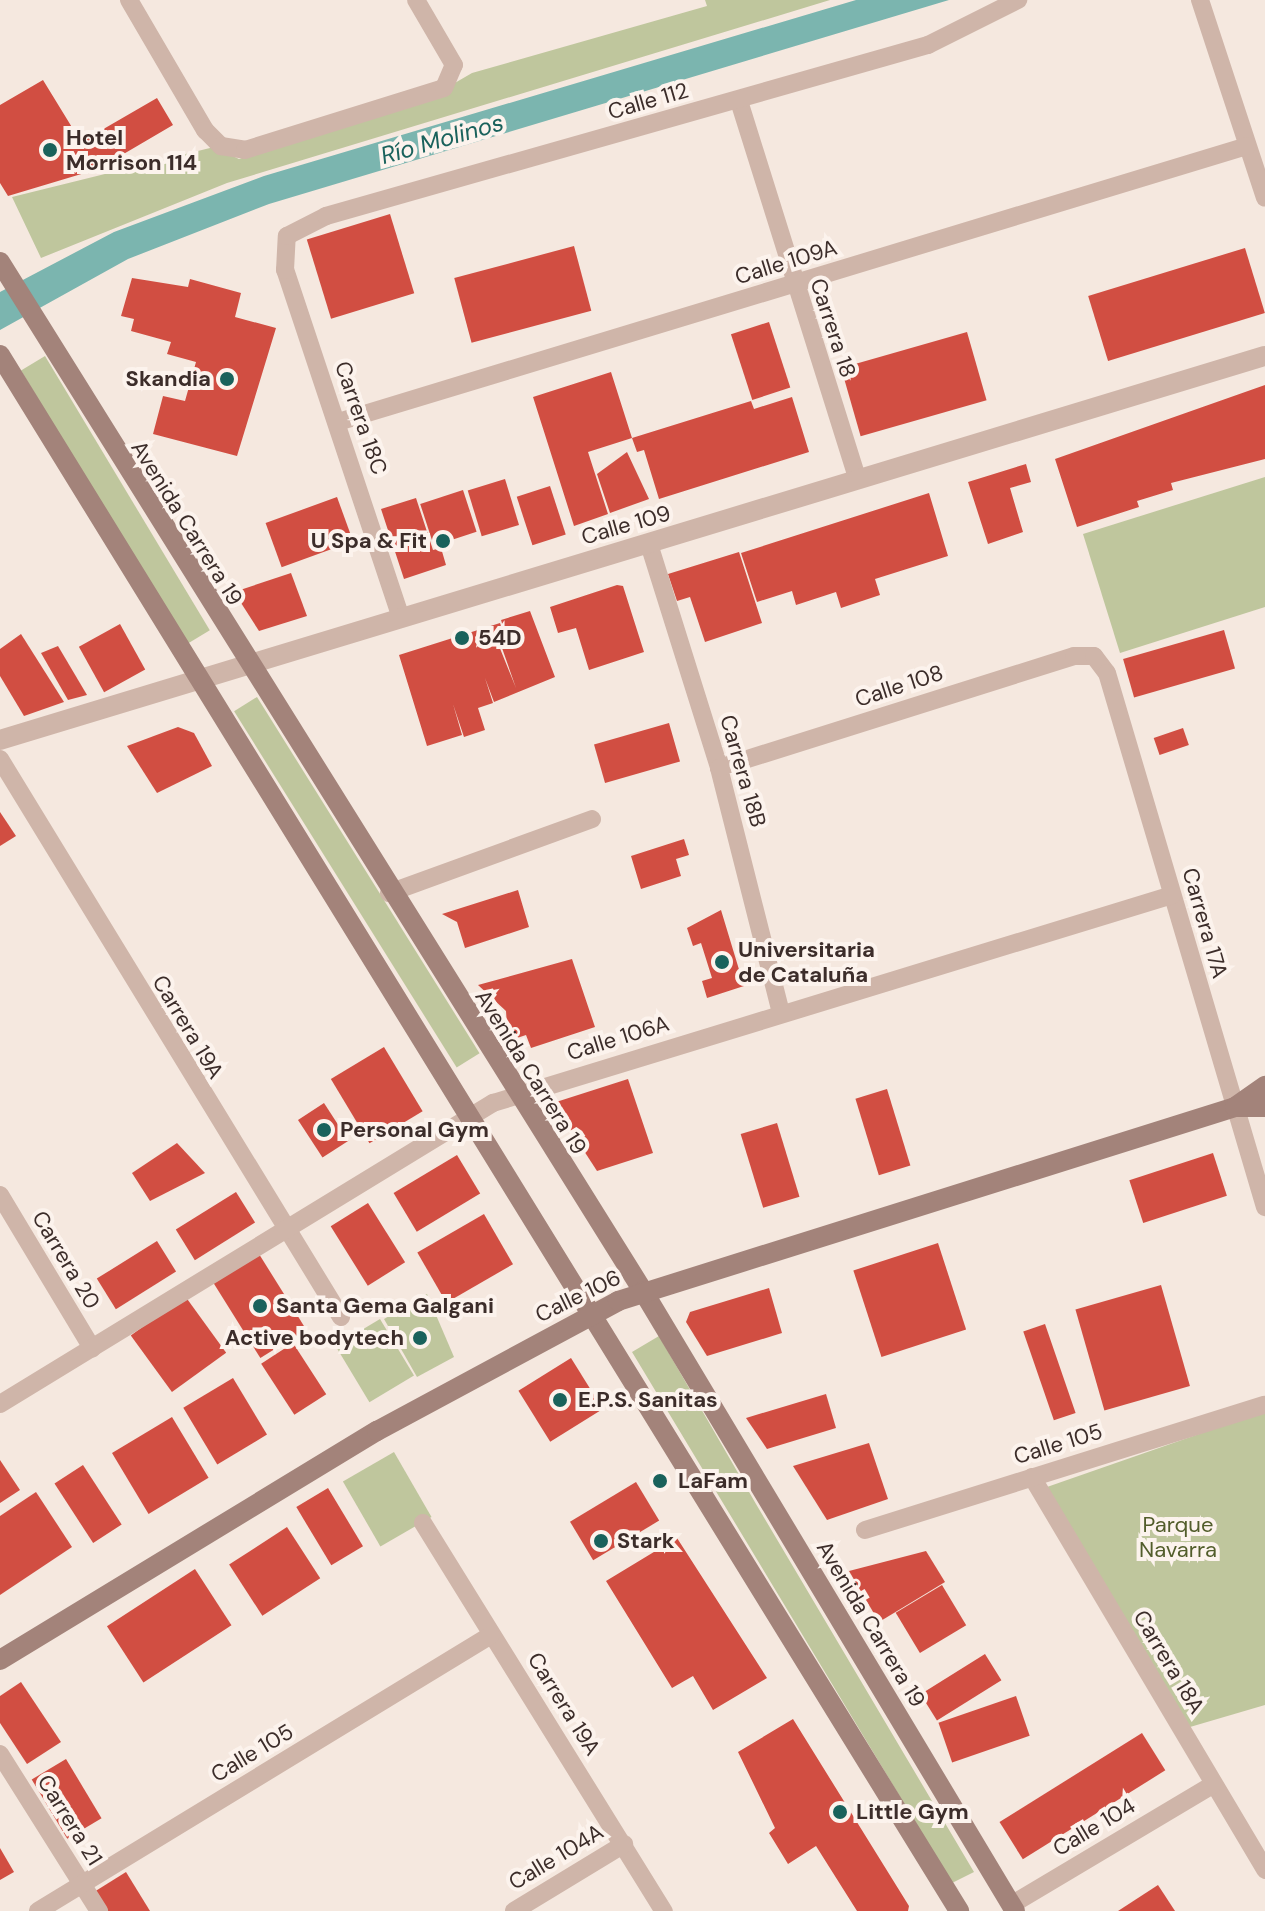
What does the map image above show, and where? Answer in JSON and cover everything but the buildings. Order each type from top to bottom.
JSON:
[{"type":"main road","name":"Avenida Carrera 19","points":[[2,266],[389,893],[643,1291],[1009,1909]]},
{"type":"main road","points":[[0,355],[595,1312],[959,1911]]},
{"type":"main road","name":"Calle 106","points":[[1235,1107],[1265,1086]]},
{"type":"main road","name":"Calle 106","points":[[0,1660],[377,1431],[595,1312],[643,1291],[1235,1107],[1265,1107]]},
{"type":"street","points":[[129,0],[221,146],[259,146],[432,93],[453,77],[454,65],[416,0]]},
{"type":"street","name":"Calle 112","points":[[287,236],[326,216],[928,45],[1018,0]]},
{"type":"street","points":[[1200,0],[1265,198]]},
{"type":"street","name":"Carrera 18","points":[[739,101],[794,285],[857,478]]},
{"type":"street","name":"Calle 109A","points":[[338,422],[1247,146]]},
{"type":"street","name":"Carrera 18C","points":[[287,236],[285,270],[400,615]]},
{"type":"street","name":"Calle 109","points":[[0,740],[400,615],[649,544],[857,478],[1265,356]]},
{"type":"street","name":"Carrera 18B","points":[[649,544],[719,768],[781,1013]]},
{"type":"street","name":"Calle 108","points":[[719,768],[1074,656],[1094,656]]},
{"type":"street","name":"Carrera 17A","points":[[1094,656],[1107,673],[1265,1207]]},
{"type":"street","name":"Carrera 19A","points":[[0,759],[282,1231],[341,1317]]},
{"type":"street","points":[[389,893],[592,819]]},
{"type":"street","name":"Calle 106A","points":[[0,1404],[472,1115],[517,1094],[1172,895]]},
{"type":"street","name":"Carrera 20","points":[[0,1195],[92,1348]]},
{"type":"street","name":"Calle 105","points":[[865,1530],[1265,1405]]},
{"type":"street","name":"Carrera 18A","points":[[1032,1477],[1265,1870]]},
{"type":"street","name":"Carrera 19A","points":[[423,1523],[664,1911]]},
{"type":"street","name":"Calle 105","points":[[38,1911],[491,1635]]},
{"type":"street","name":"Carrera 21","points":[[0,1754],[99,1911]]},
{"type":"street","name":"Calle 104","points":[[1009,1909],[1212,1785]]},
{"type":"street","name":"Calle 104A","points":[[514,1911],[624,1844]]},
{"type":"green space","points":[[705,0],[830,0],[227,183],[41,258],[12,197],[214,147],[239,159],[441,91],[472,73],[707,6]]},
{"type":"green space","points":[[45,356],[210,630],[186,645],[21,370]]},
{"type":"green space","points":[[1265,477],[1265,607],[1120,653],[1083,534]]},
{"type":"green space","points":[[257,697],[480,1053],[457,1067],[234,711]]},
{"type":"green space","name":"Active bodytech","points":[[427,1294],[454,1357],[417,1377],[384,1319]]},
{"type":"green space","points":[[380,1319],[414,1376],[369,1402],[335,1346]]},
{"type":"green space","points":[[659,1336],[974,1872],[952,1883],[632,1352]]},
{"type":"green space","name":"Parque Navarra","points":[[1265,1411],[1265,1705],[1190,1727],[1047,1487]]},
{"type":"green space","points":[[394,1452],[432,1517],[380,1546],[343,1482]]},
{"type":"water","name":"Río Molinos","points":[[856,0],[949,0],[269,204],[128,259],[0,330],[0,292],[114,232],[264,176]]},
{"type":"place","name":"Hotel Morrison 114","points":[[50,150]]},
{"type":"place","name":"Skandia","points":[[227,379]]},
{"type":"place","name":"U Spa & Fit","points":[[443,541]]},
{"type":"place","name":"54D","points":[[462,638]]},
{"type":"place","name":"Universitaria de Cataluña","points":[[722,962]]},
{"type":"place","name":"Personal Gym","points":[[324,1130]]},
{"type":"place","name":"Santa Gema Galgani","points":[[260,1306]]},
{"type":"place","name":"Active bodytech","points":[[420,1338]]},
{"type":"place","name":"E.P.S. Sanitas","points":[[560,1400]]},
{"type":"place","name":"LaFam","points":[[660,1481]]},
{"type":"place","name":"Stark","points":[[601,1541]]},
{"type":"place","name":"Little Gym","points":[[840,1812]]}]
